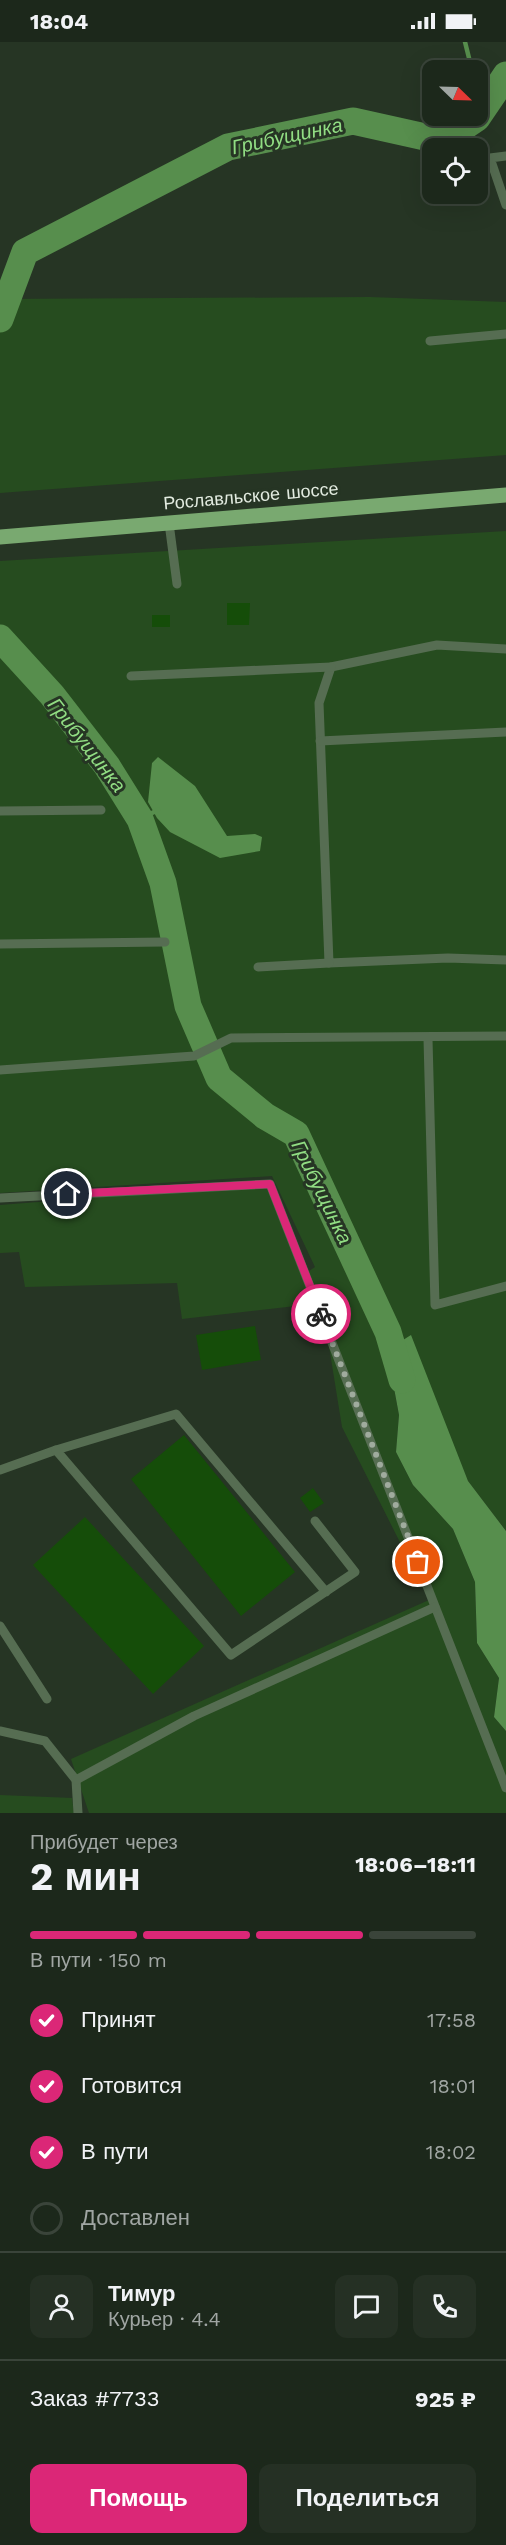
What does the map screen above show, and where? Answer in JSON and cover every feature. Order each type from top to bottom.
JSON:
[{"type":"main road","name":"Рославльское шоссе","points":[[0,537],[506,495]]},
{"type":"lane","points":[[506,156],[490,158],[506,205]]},
{"type":"lane","points":[[430,341],[506,334]]},
{"type":"lane","points":[[170,523],[177,584]]},
{"type":"lane","points":[[131,676],[331,667],[437,645],[506,649]]},
{"type":"lane","points":[[329,963],[318,703],[331,667]]},
{"type":"lane","points":[[320,741],[506,732]]},
{"type":"lane","points":[[0,811],[101,810]]},
{"type":"lane","points":[[0,944],[165,942]]},
{"type":"lane","points":[[258,967],[448,958],[506,960]]},
{"type":"lane","points":[[0,1070],[194,1056],[231,1038],[428,1039],[506,1036]]},
{"type":"lane","points":[[428,1039],[435,1305],[506,1286]]},
{"type":"lane","points":[[0,1198],[270,1184],[506,1788]]},
{"type":"lane","points":[[0,1470],[56,1450],[176,1414],[326,1592]]},
{"type":"lane","points":[[56,1450],[231,1655],[355,1572],[315,1521]]},
{"type":"lane","points":[[76,1780],[194,1716],[435,1607]]},
{"type":"lane","points":[[0,1626],[47,1699]]},
{"type":"lane","points":[[0,1731],[45,1741],[76,1780],[78,1813]]},
{"type":"shaded area","points":[[370,297],[506,302],[506,455],[0,493],[0,299]]},
{"type":"shaded area","points":[[506,531],[506,1531],[468,1481],[451,1442],[387,1350],[399,1415],[396,1452],[413,1485],[453,1529],[475,1582],[477,1643],[499,1678],[494,1717],[506,1731],[506,1813],[89,1813],[71,1759],[429,1600],[342,1427],[322,1303],[182,1319],[177,1283],[25,1287],[19,1252],[0,1253],[0,1205],[206,1189],[267,1189],[309,1271],[315,1267],[272,1176],[0,1193],[0,561]]},
{"type":"shaded area","points":[[158,757],[195,786],[227,836],[255,834],[262,837],[260,851],[220,858],[170,832],[157,818],[148,802],[152,763]]},
{"type":"shaded area","points":[[411,1335],[468,1481],[506,1531],[506,1731],[494,1717],[499,1678],[477,1643],[475,1582],[453,1529],[413,1485],[396,1452],[399,1415],[387,1350]]},
{"type":"shaded area","points":[[0,1795],[72,1798],[74,1813],[0,1813]]},
{"type":"building","points":[[227,603],[250,603],[249,625],[227,625]]},
{"type":"building","points":[[152,615],[170,615],[170,627],[152,627]]},
{"type":"building","points":[[255,1326],[261,1360],[202,1370],[196,1335]]},
{"type":"building","points":[[184,1435],[295,1572],[241,1616],[131,1479]]},
{"type":"building","points":[[313,1488],[324,1503],[310,1512],[300,1498]]},
{"type":"building","points":[[85,1517],[204,1646],[153,1694],[33,1565]]},
{"type":"waterway","points":[[465,42],[470,60]]},
{"type":"waterway","name":"Грибущинка","points":[[0,319],[25,252],[228,147],[353,121],[443,141],[477,118],[506,75]]},
{"type":"waterway","name":"Грибущинка","points":[[0,638],[52,695],[107,766],[140,819],[163,883],[188,1006],[219,1078],[265,1116],[296,1134],[388,1332],[402,1380]]},
{"type":"waterway","points":[[140,819],[158,810]]},
{"type":"way so far","points":[[321,1314],[418,1562]]},
{"type":"route","points":[[67,1194],[270,1184],[321,1314]]}]
